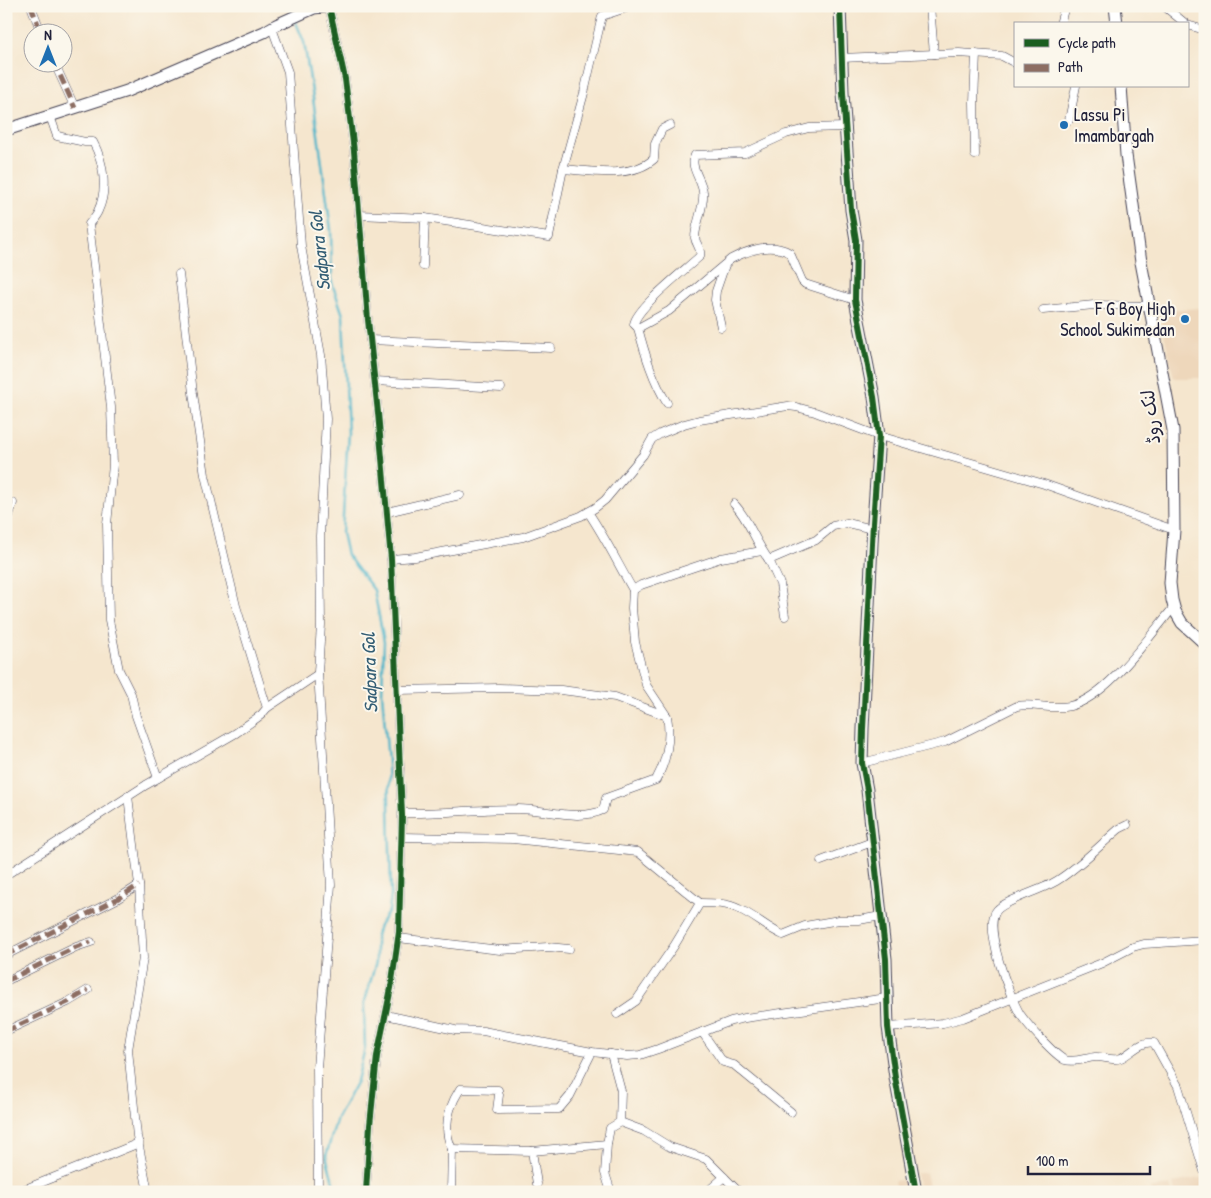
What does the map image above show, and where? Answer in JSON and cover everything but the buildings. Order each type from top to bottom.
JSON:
[{"type":"street","points":[[32,6],[38,22]]},
{"type":"street","points":[[6,130],[127,91],[314,8],[329,6],[345,79],[354,151],[387,512],[391,559],[402,814],[398,938],[386,1015],[377,1056],[366,1192]]},
{"type":"street","points":[[359,215],[425,218],[549,237],[563,169],[584,93],[602,16],[632,6]]},
{"type":"street","points":[[840,6],[845,128],[851,210],[856,240],[855,300],[874,397],[879,436],[865,673],[862,763],[867,790],[886,959],[888,1027],[895,1078],[916,1192]]},
{"type":"street","points":[[930,6],[934,54]]},
{"type":"street","points":[[1061,22],[1065,6]]},
{"type":"street","points":[[1116,6],[1117,22]]},
{"type":"street","points":[[1164,6],[1184,22]]},
{"type":"street","points":[[1188,25],[1205,30]]},
{"type":"street","points":[[274,26],[288,72],[301,246],[321,355],[326,418],[320,536],[318,674],[331,885],[317,1068],[318,1192]]},
{"type":"street","points":[[841,58],[976,54],[1002,56],[1014,62]]},
{"type":"street","points":[[975,156],[974,102],[976,54]]},
{"type":"street","points":[[59,72],[75,108]]},
{"type":"street","points":[[1069,120],[1076,88]]},
{"type":"street","name":"لنک روڈ","points":[[1120,88],[1126,155],[1141,262],[1173,430],[1174,530],[1170,584],[1174,606],[1182,623],[1205,644]]},
{"type":"street","points":[[50,116],[57,136],[93,142],[104,176],[103,197],[98,212],[89,224],[111,407],[113,465],[107,524],[109,620],[119,670],[131,694],[136,716],[158,778]]},
{"type":"street","points":[[563,169],[616,172],[639,169],[654,159],[655,144],[662,129],[670,125]]},
{"type":"street","points":[[667,402],[660,391],[644,350],[638,328],[634,324],[635,318],[700,256],[701,252],[695,236],[703,192],[697,178],[693,159],[695,155],[745,153],[786,134],[809,128],[845,128]]},
{"type":"street","points":[[423,266],[425,218]]},
{"type":"street","points":[[638,328],[670,311],[731,259],[742,253],[763,247],[786,250],[793,258],[798,273],[805,284],[855,300]]},
{"type":"street","points":[[721,327],[716,291],[725,265]]},
{"type":"street","points":[[179,274],[205,474],[236,606],[267,708]]},
{"type":"street","points":[[1043,310],[1094,305],[1150,306]]},
{"type":"street","points":[[370,340],[551,348]]},
{"type":"street","points":[[375,381],[501,388]]},
{"type":"street","points":[[391,559],[415,557],[523,537],[588,512],[606,500],[643,455],[652,439],[684,424],[776,407],[796,406],[879,436],[1044,484],[1174,530]]},
{"type":"street","points":[[387,512],[460,495]]},
{"type":"street","points":[[6,525],[9,503]]},
{"type":"street","points":[[734,504],[742,512],[762,551],[769,560],[780,584],[786,616]]},
{"type":"street","points":[[402,814],[519,808],[551,814],[594,814],[603,810],[606,798],[656,780],[668,751],[669,729],[667,716],[646,685],[635,642],[632,608],[633,590],[604,536],[588,512]]},
{"type":"street","points":[[769,560],[816,540],[832,526],[847,523],[873,529]]},
{"type":"street","points":[[633,590],[641,584],[721,558],[762,551]]},
{"type":"street","points":[[862,763],[945,742],[1017,706],[1054,708],[1072,705],[1088,698],[1112,679],[1174,606]]},
{"type":"street","points":[[6,874],[41,854],[128,796],[236,734],[261,716],[267,708],[318,674]]},
{"type":"street","points":[[397,690],[499,688],[561,690],[615,697],[667,716]]},
{"type":"street","points":[[128,796],[139,885],[143,958],[128,1050],[139,1143],[148,1192]]},
{"type":"street","points":[[1127,825],[1059,880],[996,910],[991,922],[992,932],[1012,999],[1020,1014],[1064,1060],[1070,1061],[1097,1056],[1116,1059],[1144,1044],[1154,1043],[1178,1086],[1204,1171]]},
{"type":"street","points":[[401,837],[513,839],[638,852],[700,903],[721,904],[738,908],[783,935],[805,926],[839,920],[859,920],[881,916]]},
{"type":"street","points":[[821,861],[872,842]]},
{"type":"street","points":[[6,956],[117,899],[139,885]]},
{"type":"street","points":[[617,1014],[636,1001],[674,946],[700,903]]},
{"type":"street","points":[[398,938],[500,950],[548,947],[569,949]]},
{"type":"street","points":[[888,1027],[943,1023],[963,1018],[1102,963],[1133,947],[1144,944],[1205,940]]},
{"type":"street","points":[[6,981],[76,947],[91,942]]},
{"type":"street","points":[[6,1031],[68,1002],[88,990]]},
{"type":"street","points":[[386,1015],[455,1030],[483,1032],[592,1052],[627,1056],[640,1055],[731,1021],[887,998]]},
{"type":"street","points":[[702,1032],[723,1062],[734,1065],[791,1112]]},
{"type":"street","points":[[451,1192],[452,1149],[447,1139],[447,1123],[451,1103],[460,1089],[498,1090],[497,1110],[559,1109],[570,1096],[592,1052]]},
{"type":"street","points":[[611,1054],[621,1091],[620,1122]]},
{"type":"street","points":[[611,1192],[605,1174],[607,1144],[610,1128],[620,1122]]},
{"type":"street","points":[[620,1122],[644,1131],[670,1147],[706,1159],[739,1192]]},
{"type":"street","points":[[18,1192],[139,1143]]},
{"type":"street","points":[[452,1149],[532,1151],[607,1144]]},
{"type":"street","points":[[532,1151],[537,1184]]},
{"type":"street","points":[[707,1192],[724,1177]]},
{"type":"shaded area","points":[[1205,308],[1205,378],[1174,378],[1159,310]]},
{"type":"shaded area","points":[[926,1172],[930,1192],[920,1192],[916,1174]]},
{"type":"shaded area","points":[[1205,1177],[1205,1191],[1175,1192],[1173,1183]]},
{"type":"shaded area","points":[[908,1179],[910,1192],[897,1192],[894,1181]]},
{"type":"shaded area","points":[[1170,1185],[1172,1192],[1151,1192],[1150,1189]]},
{"type":"waterway","name":"Sadpara Gol","points":[[289,6],[293,15]]},
{"type":"waterway","name":"Sadpara Gol","points":[[295,20],[304,42],[313,98],[331,230],[332,283],[343,315],[348,433],[342,533],[347,555],[374,590],[384,642],[382,693],[388,761],[391,895],[389,911],[379,926],[376,935],[376,962],[364,1004],[365,1048],[357,1081],[337,1118],[326,1156],[336,1192]]},
{"type":"marked path","points":[[31,6],[37,22]]},
{"type":"marked path","points":[[59,72],[75,108]]},
{"type":"marked path","points":[[6,503],[13,503]]},
{"type":"marked path","points":[[6,955],[117,899],[139,885]]},
{"type":"marked path","points":[[6,981],[76,947],[91,942]]},
{"type":"marked path","points":[[6,1031],[68,1002],[88,990]]},
{"type":"cycle path","points":[[329,6],[345,79],[354,151],[378,413],[391,559],[402,816],[399,932],[391,988],[377,1056],[366,1192]]},
{"type":"cycle path","points":[[840,6],[843,93],[851,210],[856,240],[855,300],[874,397],[879,436],[862,763],[867,790],[886,959],[888,1027],[916,1192]]},
{"type":"place","name":"Lassu Pi Imambargah","points":[[1064,125]]},
{"type":"place","name":"F G Boy High School Sukimedan","points":[[1185,319]]}]
